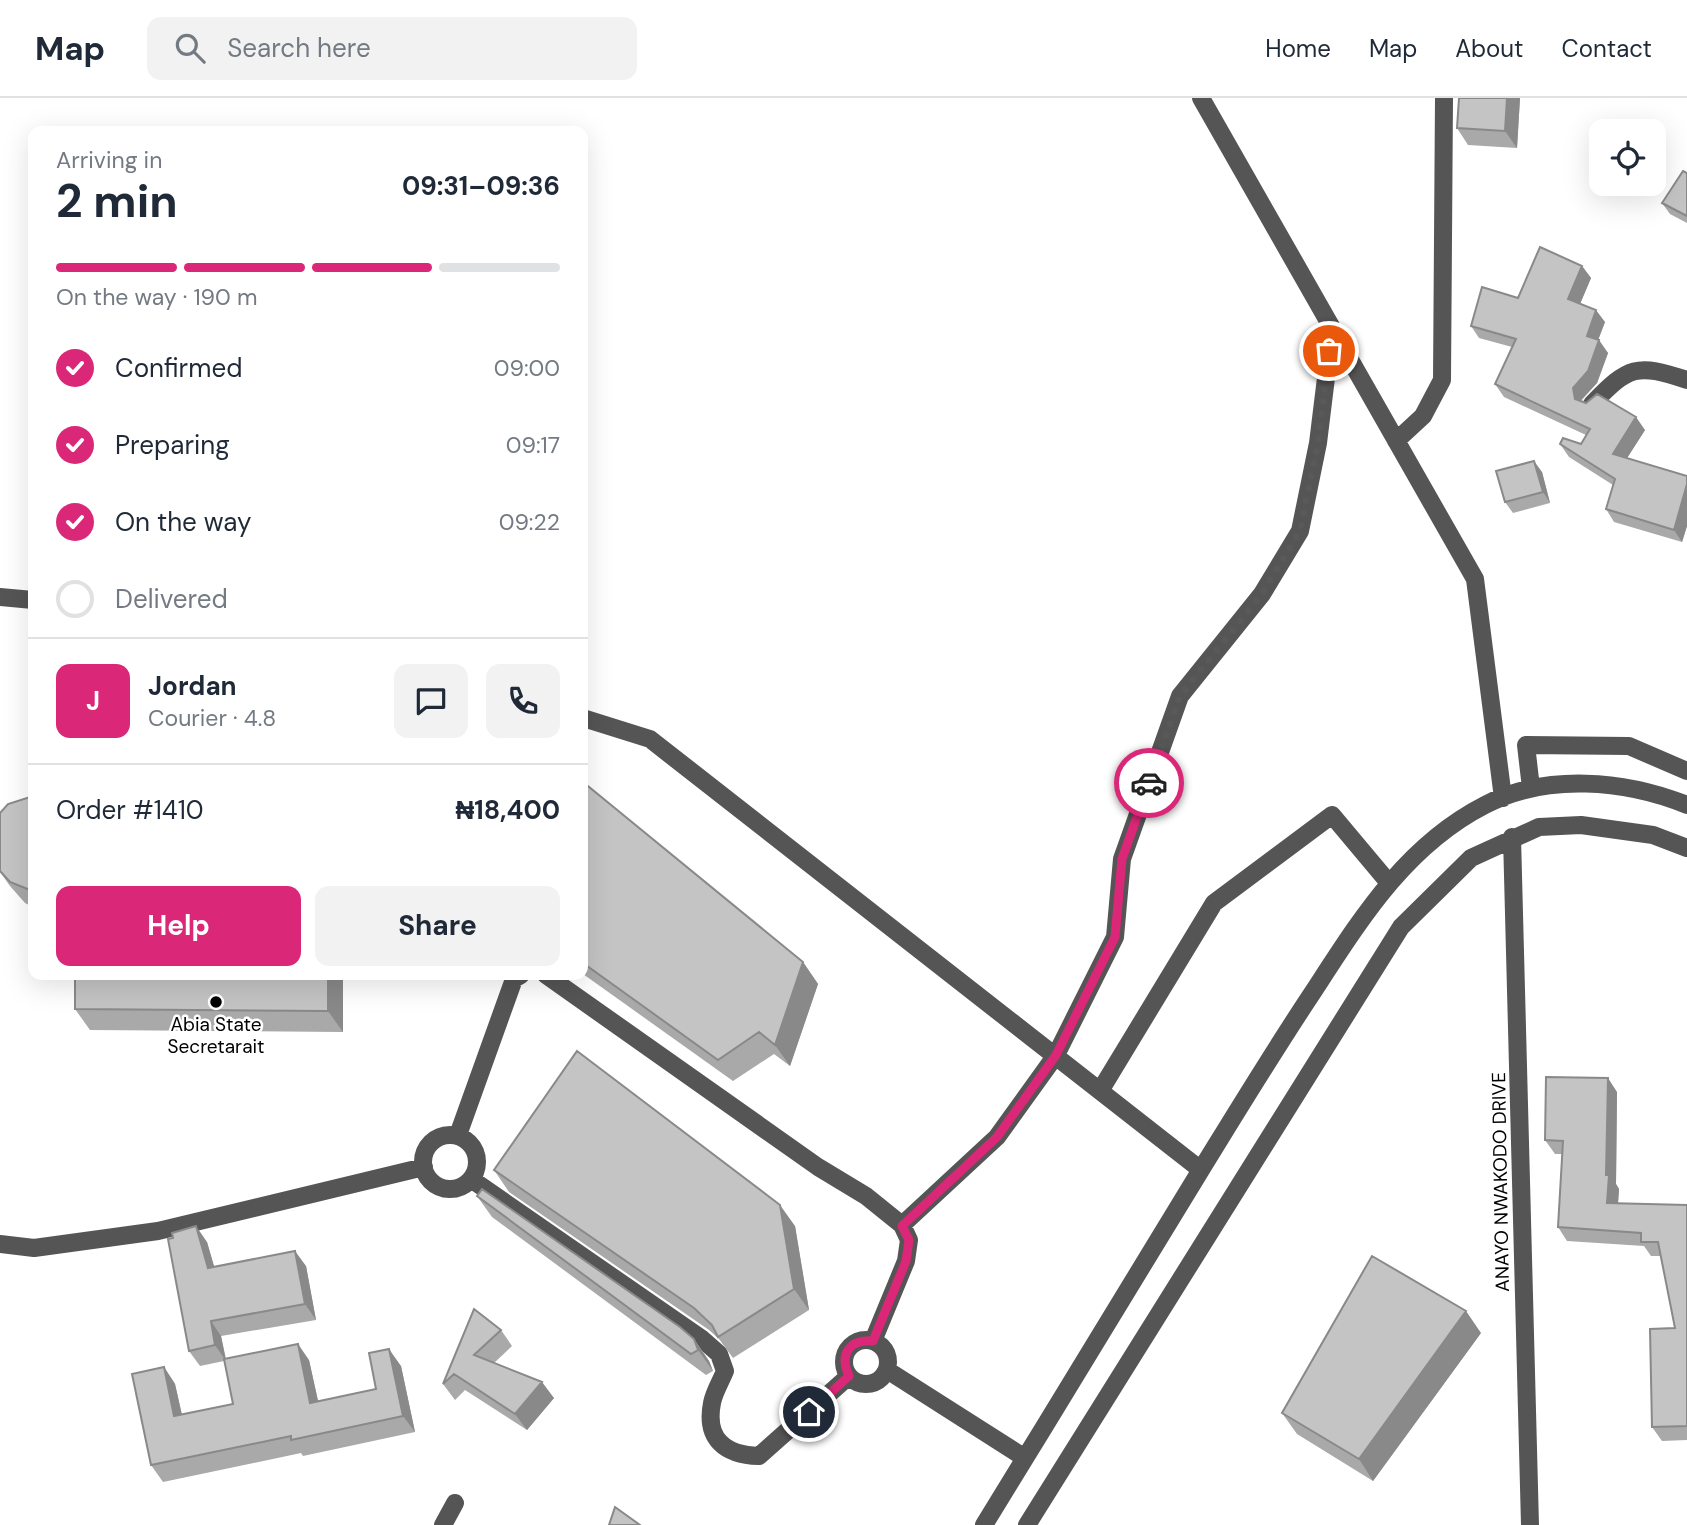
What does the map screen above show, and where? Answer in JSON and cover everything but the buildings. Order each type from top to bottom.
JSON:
[{"type":"street","points":[[1201,98],[1475,579],[1503,798]]},
{"type":"street","points":[[1396,441],[1423,416],[1442,380],[1444,98]]},
{"type":"street","points":[[902,1226],[997,1137],[1056,1055],[1115,937],[1122,859],[1180,696],[1262,594],[1300,531],[1318,443],[1332,328]]},
{"type":"street","points":[[1592,404],[1617,378],[1630,371],[1663,372],[1687,380]]},
{"type":"street","points":[[0,597],[28,600]]},
{"type":"street","points":[[588,720],[650,739],[1201,1170]]},
{"type":"street","points":[[1531,788],[1526,745],[1629,746],[1687,771]]},
{"type":"street","points":[[984,1525],[1263,1068],[1369,906],[1415,853],[1485,804],[1531,788],[1576,783],[1616,786],[1662,795],[1687,805]]},
{"type":"street","points":[[1100,1091],[1214,903],[1332,815],[1389,883]]},
{"type":"street","points":[[1027,1525],[1401,928],[1471,858],[1539,827],[1581,825],[1653,835],[1687,848]]},
{"type":"street","name":"ANAYO NWAKODO DRIVE","points":[[1513,837],[1530,1525]]},
{"type":"street","points":[[458,1135],[514,980]]},
{"type":"street","points":[[553,980],[818,1167],[866,1196],[902,1226],[909,1240],[906,1261],[873,1341]]},
{"type":"street","points":[[458,1135],[467,1140],[477,1155],[475,1172],[464,1185],[448,1189],[432,1182],[424,1167],[423,1157],[432,1141],[440,1136],[458,1135]]},
{"type":"street","points":[[0,1244],[34,1248],[158,1231],[424,1167]]},
{"type":"street","points":[[471,1179],[702,1339],[719,1354],[725,1371],[712,1401],[710,1422],[716,1439],[741,1456],[759,1456],[849,1376]]},
{"type":"street","points":[[862,1340],[873,1341],[883,1348],[888,1358],[887,1370],[881,1379],[870,1384],[859,1383],[849,1376],[844,1366],[845,1355],[852,1345],[862,1340]]},
{"type":"street","points":[[887,1370],[1025,1458]]},
{"type":"street","points":[[443,1525],[455,1503]]},
{"type":"way so far","points":[[1149,783],[1180,696],[1262,594],[1300,531],[1318,443],[1329,351]]},
{"type":"place","name":"Abia State Secretarait","points":[[216,1002]]},
{"type":"route","points":[[809,1412],[849,1376],[844,1366],[845,1355],[852,1345],[862,1340],[873,1341],[906,1261],[909,1240],[902,1226],[997,1137],[1056,1055],[1115,937],[1122,859],[1149,783]]}]
